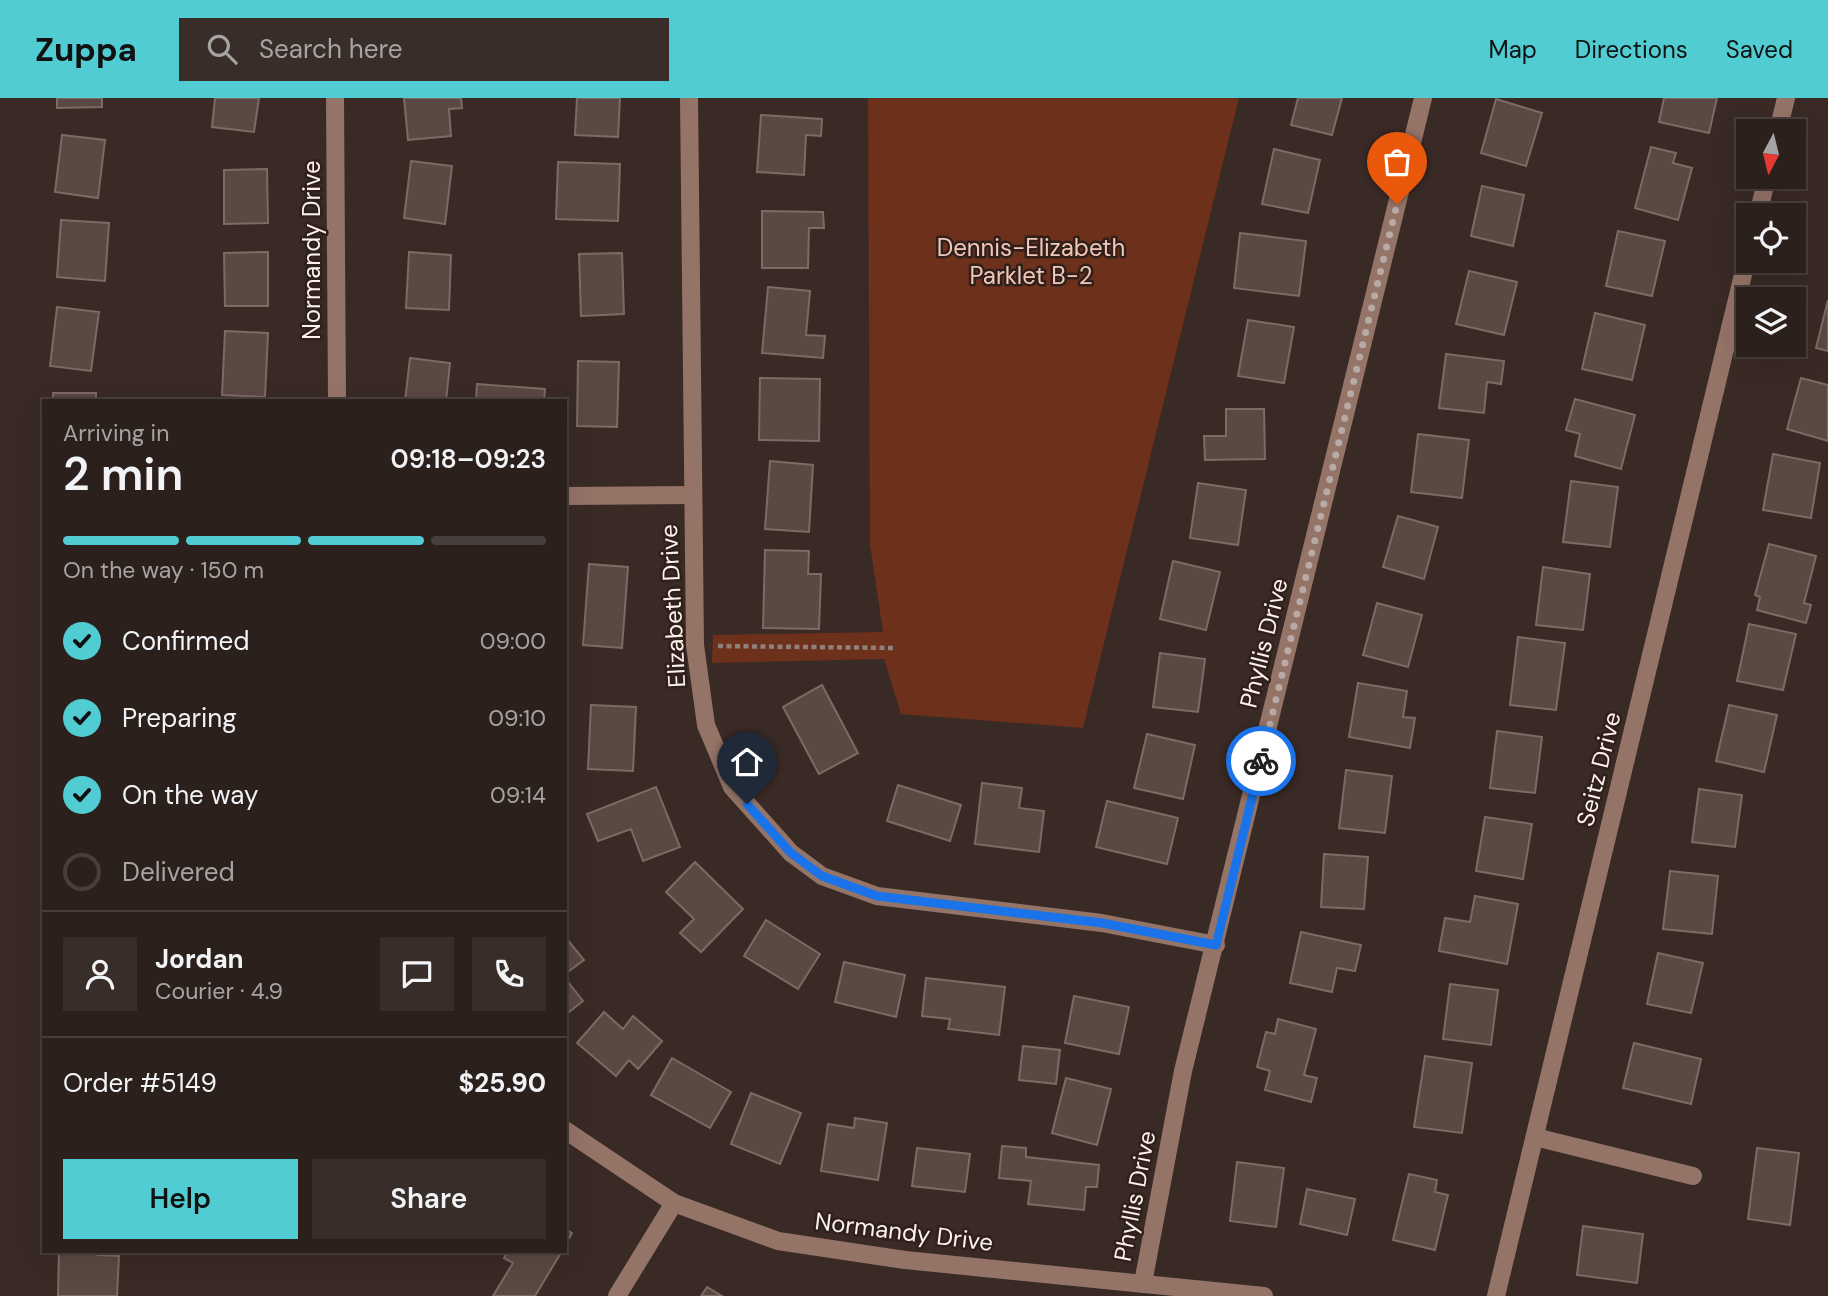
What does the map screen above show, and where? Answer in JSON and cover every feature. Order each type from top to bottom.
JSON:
[{"type":"street","name":"Normandy Drive","points":[[335,98],[337,399]]},
{"type":"street","name":"Elizabeth Drive","points":[[690,98],[695,645],[706,725],[732,787],[791,853],[822,876],[877,896],[1102,923],[1216,945]]},
{"type":"street","name":"Phyllis Drive","points":[[1143,1283],[1183,1071],[1423,98]]},
{"type":"street","points":[[1781,119],[1786,98]]},
{"type":"street","name":"Seitz Drive","points":[[1496,1296],[1743,273]]},
{"type":"street","points":[[567,496],[693,495]]},
{"type":"street","name":"Normandy Drive","points":[[567,1131],[674,1203],[778,1241],[905,1260],[1264,1296]]},
{"type":"street","points":[[1535,1137],[1693,1176]]},
{"type":"street","points":[[617,1296],[674,1203]]},
{"type":"path","points":[[695,645],[896,648]]},
{"type":"green space","name":"Dennis-Elizabeth Parklet B-2","points":[[868,98],[1239,98],[1083,728],[901,714],[884,659],[712,663],[713,635],[883,632],[870,544]]},
{"type":"building","points":[[57,98],[102,98],[102,107],[57,108]]},
{"type":"building","points":[[215,98],[259,98],[254,132],[212,127]]},
{"type":"building","points":[[404,98],[461,98],[462,108],[449,109],[451,136],[408,140]]},
{"type":"building","points":[[577,98],[620,98],[618,137],[575,135]]},
{"type":"building","points":[[1298,98],[1342,98],[1332,135],[1291,125]]},
{"type":"building","points":[[1664,98],[1717,98],[1709,133],[1659,122]]},
{"type":"building","points":[[1496,99],[1542,113],[1526,166],[1481,153]]},
{"type":"building","points":[[761,115],[822,119],[821,136],[806,135],[804,175],[757,172]]},
{"type":"building","points":[[62,135],[105,140],[98,198],[55,192]]},
{"type":"building","points":[[1651,147],[1676,153],[1673,163],[1692,168],[1678,220],[1635,208]]},
{"type":"building","points":[[1274,149],[1320,160],[1308,213],[1262,204]]},
{"type":"building","points":[[411,161],[452,166],[445,224],[404,218]]},
{"type":"building","points":[[558,162],[620,164],[618,221],[556,219]]},
{"type":"building","points":[[267,169],[268,223],[224,224],[224,170]]},
{"type":"building","points":[[1482,186],[1524,195],[1513,246],[1471,236]]},
{"type":"building","points":[[762,211],[823,212],[824,228],[809,228],[808,268],[762,268]]},
{"type":"building","points":[[61,220],[109,223],[105,281],[57,277]]},
{"type":"building","points":[[1618,231],[1665,241],[1652,296],[1606,286]]},
{"type":"building","points":[[1240,233],[1306,241],[1299,296],[1234,288]]},
{"type":"building","points":[[268,252],[268,306],[225,306],[224,253]]},
{"type":"building","points":[[409,252],[451,255],[449,310],[406,308]]},
{"type":"building","points":[[622,253],[624,314],[581,316],[579,254]]},
{"type":"building","points":[[1469,271],[1517,282],[1504,335],[1456,324]]},
{"type":"building","points":[[768,287],[810,291],[806,335],[825,336],[823,358],[762,353]]},
{"type":"building","points":[[1828,300],[1828,351],[1816,348]]},
{"type":"building","points":[[57,307],[99,312],[91,371],[50,366]]},
{"type":"building","points":[[1595,313],[1645,325],[1632,380],[1582,369]]},
{"type":"building","points":[[1248,320],[1294,327],[1284,383],[1238,376]]},
{"type":"building","points":[[225,331],[268,333],[265,397],[222,395]]},
{"type":"building","points":[[1446,354],[1504,361],[1501,384],[1487,382],[1484,413],[1439,408]]},
{"type":"building","points":[[410,358],[450,363],[446,399],[405,399]]},
{"type":"building","points":[[578,361],[619,362],[617,427],[577,426]]},
{"type":"building","points":[[760,378],[820,379],[819,441],[759,440]]},
{"type":"building","points":[[1801,378],[1828,385],[1828,441],[1787,429]]},
{"type":"building","points":[[477,384],[545,389],[544,399],[476,399]]},
{"type":"building","points":[[53,393],[96,393],[96,399],[53,399]]},
{"type":"building","points":[[1575,399],[1635,415],[1621,469],[1575,456],[1580,434],[1566,430]]},
{"type":"building","points":[[1226,409],[1264,409],[1265,459],[1205,460],[1204,436],[1226,436]]},
{"type":"building","points":[[1418,434],[1469,440],[1462,498],[1411,492]]},
{"type":"building","points":[[1773,454],[1820,463],[1811,518],[1763,510]]},
{"type":"building","points":[[770,461],[813,465],[809,532],[765,529]]},
{"type":"building","points":[[1571,481],[1618,487],[1610,547],[1563,542]]},
{"type":"building","points":[[1198,483],[1246,490],[1238,545],[1190,538]]},
{"type":"building","points":[[1398,516],[1438,527],[1424,579],[1383,567]]},
{"type":"building","points":[[1769,544],[1816,556],[1804,603],[1811,605],[1806,623],[1757,610],[1760,597],[1755,595]]},
{"type":"building","points":[[765,550],[809,551],[808,574],[821,574],[819,629],[763,628]]},
{"type":"building","points":[[1173,561],[1220,572],[1206,630],[1160,619]]},
{"type":"building","points":[[589,564],[628,567],[622,648],[583,645]]},
{"type":"building","points":[[1543,567],[1590,574],[1583,630],[1536,625]]},
{"type":"building","points":[[1377,603],[1422,615],[1408,667],[1363,655]]},
{"type":"building","points":[[1749,624],[1796,634],[1783,690],[1737,681]]},
{"type":"building","points":[[1518,637],[1565,643],[1556,710],[1510,705]]},
{"type":"building","points":[[1160,653],[1205,659],[1198,712],[1153,707]]},
{"type":"building","points":[[1358,683],[1407,691],[1403,717],[1415,718],[1410,748],[1349,737]]},
{"type":"building","points":[[822,685],[858,753],[819,774],[783,707]]},
{"type":"building","points":[[591,705],[636,707],[633,771],[588,769]]},
{"type":"building","points":[[1729,705],[1777,715],[1764,772],[1716,761]]},
{"type":"building","points":[[1497,731],[1542,737],[1535,793],[1490,788]]},
{"type":"building","points":[[1147,734],[1195,745],[1183,799],[1134,788]]},
{"type":"building","points":[[1346,770],[1392,776],[1385,833],[1339,828]]},
{"type":"building","points":[[982,783],[1022,788],[1019,808],[1044,811],[1039,852],[975,844]]},
{"type":"building","points":[[898,785],[961,805],[950,841],[887,821]]},
{"type":"building","points":[[656,787],[680,847],[643,861],[631,829],[598,841],[587,814]]},
{"type":"building","points":[[1699,789],[1742,795],[1735,847],[1692,842]]},
{"type":"building","points":[[1107,801],[1178,818],[1167,864],[1096,847]]},
{"type":"building","points":[[1485,817],[1532,824],[1523,879],[1476,871]]},
{"type":"building","points":[[1324,854],[1368,857],[1364,909],[1321,907]]},
{"type":"building","points":[[695,862],[743,909],[701,952],[680,933],[694,919],[666,892]]},
{"type":"building","points":[[1670,871],[1718,876],[1712,934],[1663,929]]},
{"type":"building","points":[[1475,896],[1518,904],[1507,964],[1439,951],[1445,918],[1470,922]]},
{"type":"building","points":[[766,920],[820,954],[798,989],[744,956]]},
{"type":"building","points":[[1301,932],[1361,945],[1355,971],[1337,968],[1332,992],[1290,983]]},
{"type":"building","points":[[567,939],[584,960],[567,973]]},
{"type":"building","points":[[1658,953],[1703,963],[1691,1013],[1647,1004]]},
{"type":"building","points":[[844,962],[905,975],[896,1017],[835,1002]]},
{"type":"building","points":[[926,978],[1005,987],[999,1035],[948,1029],[950,1019],[922,1016]]},
{"type":"building","points":[[567,981],[583,1001],[567,1013]]},
{"type":"building","points":[[1450,984],[1498,990],[1491,1045],[1443,1039]]},
{"type":"building","points":[[1074,996],[1129,1007],[1119,1054],[1065,1043]]},
{"type":"building","points":[[604,1012],[623,1029],[633,1016],[662,1041],[638,1069],[629,1060],[616,1076],[577,1043]]},
{"type":"building","points":[[1278,1019],[1316,1029],[1304,1075],[1317,1078],[1311,1102],[1265,1090],[1270,1071],[1257,1067],[1266,1032],[1275,1034]]},
{"type":"building","points":[[1634,1043],[1701,1059],[1691,1104],[1623,1088]]},
{"type":"building","points":[[1023,1046],[1060,1050],[1056,1084],[1019,1080]]},
{"type":"building","points":[[1425,1056],[1472,1063],[1462,1133],[1414,1127]]},
{"type":"building","points":[[672,1058],[731,1092],[710,1128],[651,1095]]},
{"type":"building","points":[[1066,1078],[1111,1089],[1097,1145],[1052,1133]]},
{"type":"building","points":[[751,1093],[801,1113],[780,1164],[731,1144]]},
{"type":"building","points":[[855,1118],[887,1123],[878,1180],[821,1171],[828,1124],[854,1128]]},
{"type":"building","points":[[1002,1146],[1026,1148],[1026,1157],[1099,1165],[1097,1187],[1086,1187],[1084,1210],[1028,1204],[1031,1181],[999,1178]]},
{"type":"building","points":[[917,1148],[970,1154],[965,1192],[912,1186]]},
{"type":"building","points":[[1757,1148],[1799,1153],[1790,1225],[1748,1219]]},
{"type":"building","points":[[1237,1162],[1284,1168],[1276,1227],[1230,1221]]},
{"type":"building","points":[[1409,1174],[1437,1180],[1435,1192],[1448,1195],[1435,1250],[1393,1240]]},
{"type":"building","points":[[1307,1189],[1355,1199],[1347,1235],[1300,1224]]},
{"type":"building","points":[[1583,1226],[1643,1234],[1637,1283],[1577,1275]]},
{"type":"building","points":[[59,1253],[119,1256],[117,1296],[58,1296]]},
{"type":"building","points":[[507,1253],[561,1253],[535,1296],[493,1296],[513,1263],[504,1258]]},
{"type":"building","points":[[707,1287],[722,1296],[701,1296]]},
{"type":"way so far","points":[[1261,761],[1397,204]]},
{"type":"route","points":[[747,804],[791,853],[822,876],[877,896],[1102,923],[1216,945],[1261,761]]}]
